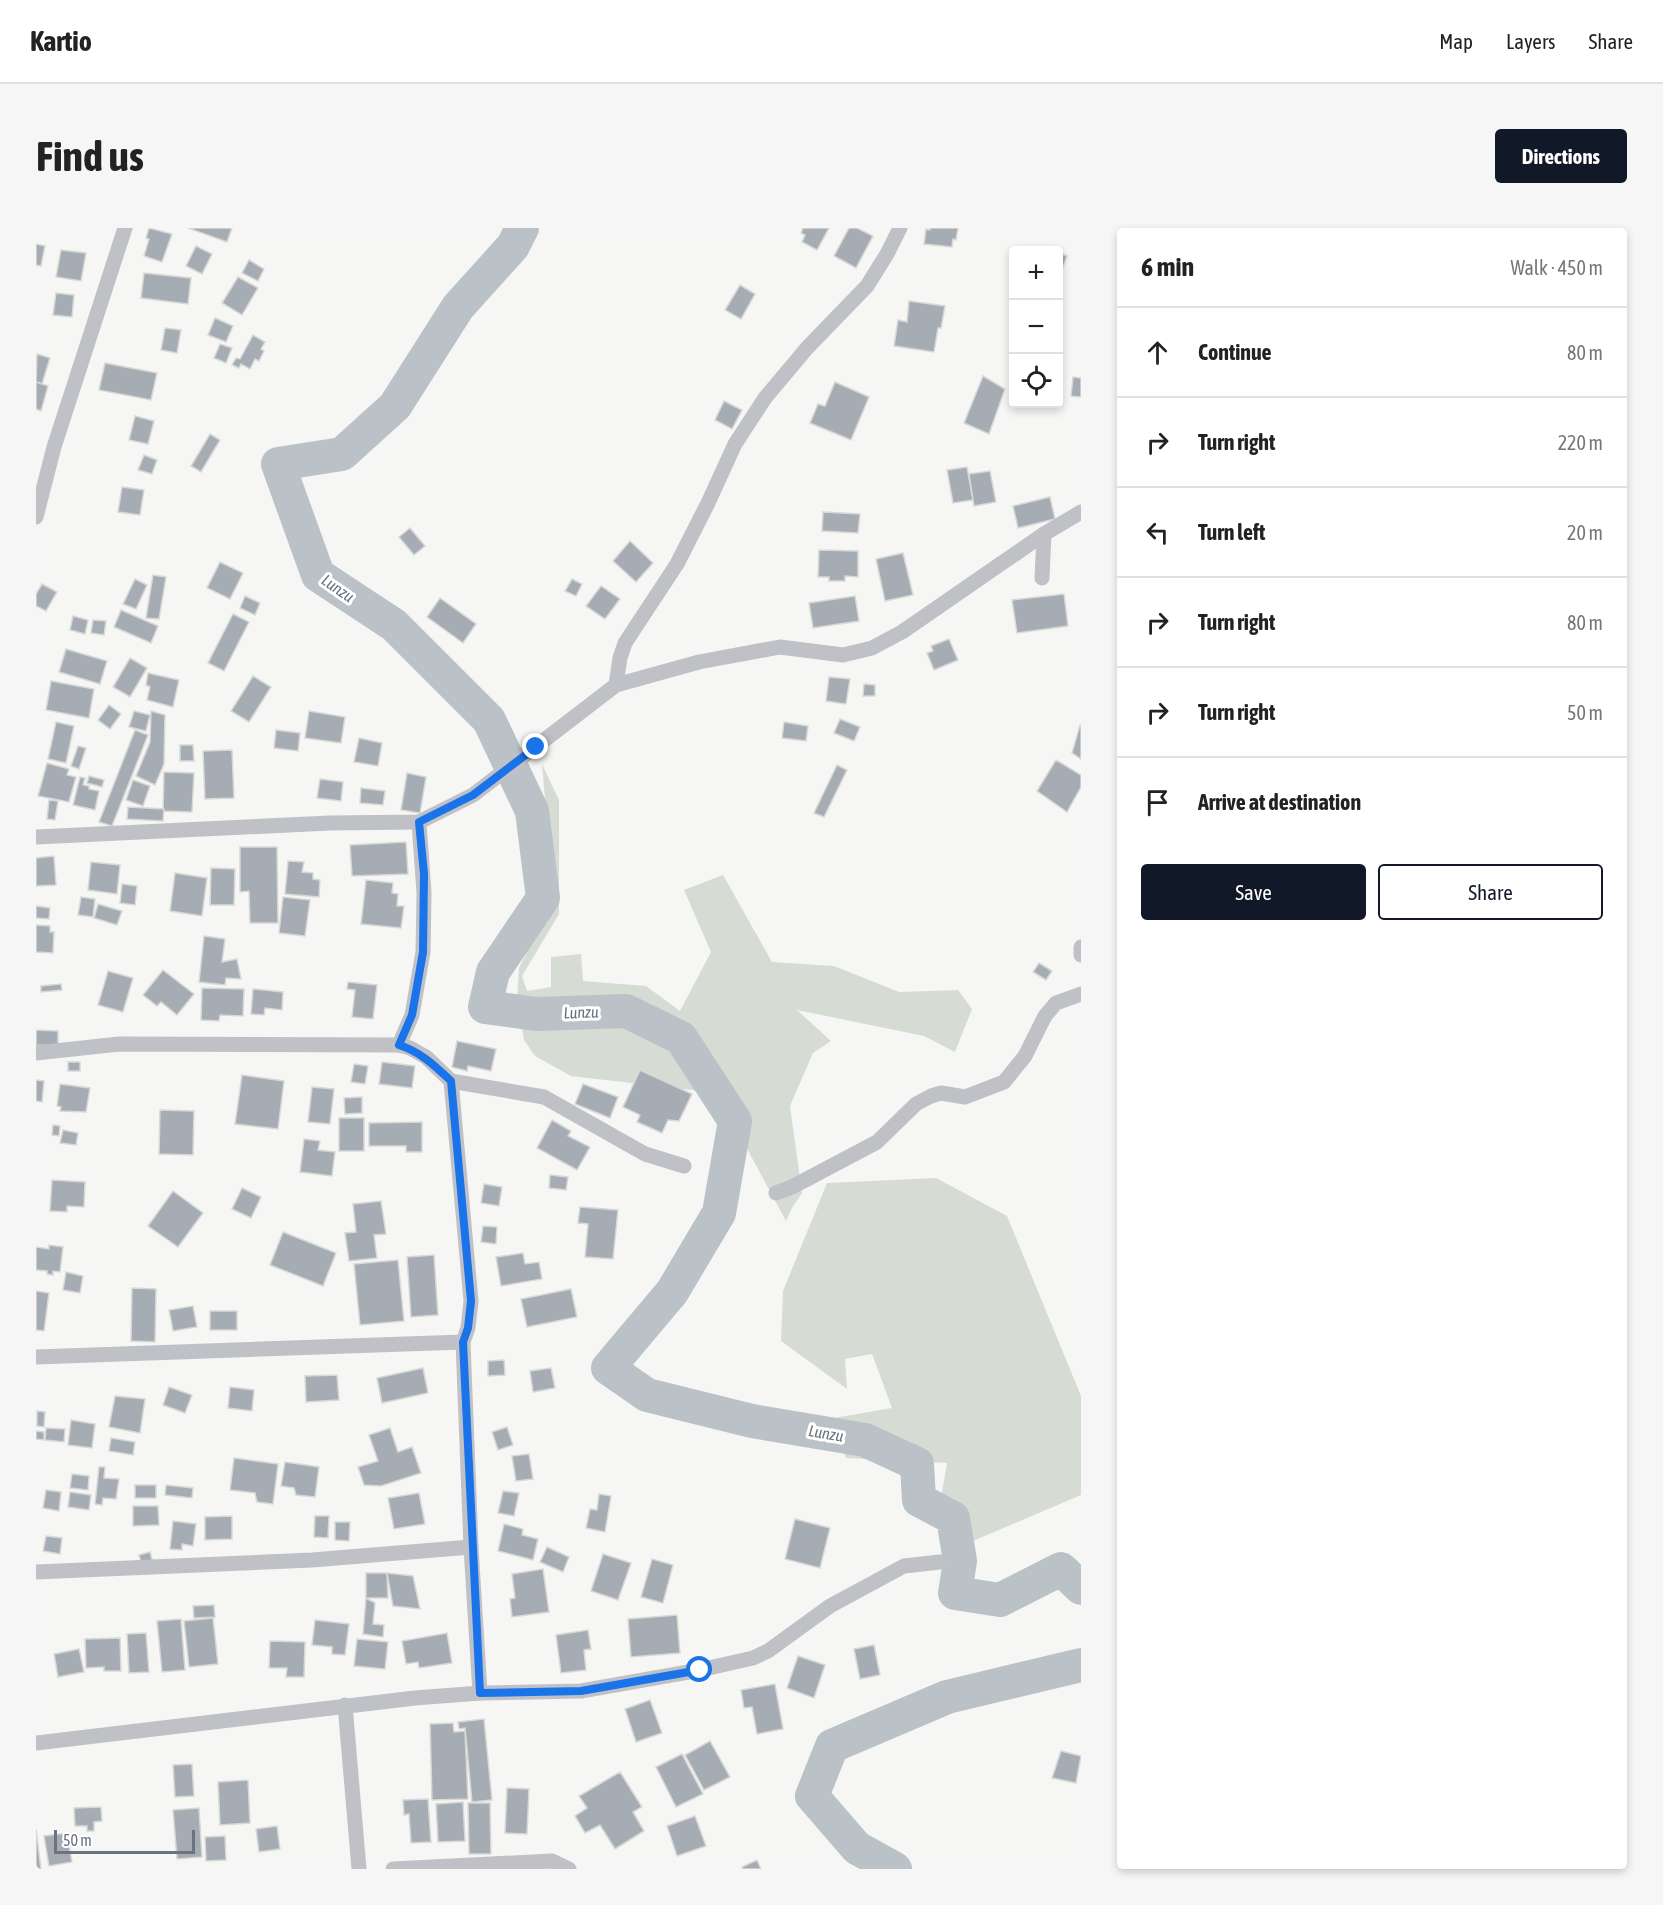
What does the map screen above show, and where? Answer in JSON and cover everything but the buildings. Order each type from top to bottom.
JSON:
[{"type":"street","points":[[36,517],[54,447],[125,228]]},
{"type":"street","points":[[616,685],[620,658],[626,643],[677,564],[735,444],[765,398],[807,348],[867,286],[900,228]]},
{"type":"street","points":[[36,837],[330,823],[419,822],[473,795],[616,685],[699,662],[780,647],[843,655],[872,648],[902,632],[1044,534],[1081,513]]},
{"type":"street","points":[[1042,578],[1044,534]]},
{"type":"street","points":[[399,1045],[412,1015],[423,952],[424,884],[419,822]]},
{"type":"street","points":[[1081,947],[1081,955]]},
{"type":"street","points":[[776,1193],[792,1187],[877,1142],[916,1104],[932,1096],[941,1093],[965,1097],[1004,1082],[1025,1056],[1045,1016],[1056,1003],[1075,994],[1081,994]]},
{"type":"street","points":[[36,1053],[119,1044],[399,1045],[426,1057],[451,1081],[544,1097],[645,1154],[684,1166]]},
{"type":"street","points":[[451,1081],[471,1301],[468,1328],[463,1342],[471,1547],[480,1693]]},
{"type":"street","points":[[36,1357],[463,1342]]},
{"type":"street","points":[[36,1572],[312,1560],[471,1547]]},
{"type":"street","points":[[36,1743],[345,1705],[480,1693],[566,1692],[600,1689],[753,1658],[768,1652],[830,1606],[904,1566],[940,1562]]},
{"type":"street","points":[[345,1705],[359,1869]]},
{"type":"street","points":[[393,1869],[552,1860],[569,1869]]},
{"type":"shaded area","points":[[542,764],[559,800],[559,914],[522,976],[527,991],[551,987],[551,957],[581,954],[583,981],[646,986],[680,1011],[711,952],[684,890],[723,875],[772,962],[834,966],[899,992],[958,990],[972,1009],[955,1052],[924,1036],[797,1010],[831,1041],[813,1053],[790,1106],[802,1193],[786,1221],[717,1093],[571,1076],[535,1056],[524,1040],[517,999],[519,968],[547,910],[548,835]]},
{"type":"shaded area","points":[[936,1178],[1007,1216],[1081,1396],[1081,1495],[973,1541],[939,1510],[947,1463],[846,1458],[834,1418],[892,1408],[872,1354],[845,1359],[847,1389],[781,1341],[783,1291],[827,1183]]},
{"type":"waterway","name":"Lunzu","points":[[522,228],[513,246],[458,307],[395,406],[342,454],[278,464],[318,575],[394,625],[489,720],[532,811],[543,898],[493,972],[485,1007],[536,1014],[626,1011],[681,1038],[735,1121],[719,1213],[672,1292],[608,1368],[647,1395],[752,1421],[865,1440],[917,1464],[919,1500],[953,1518],[960,1561],[955,1593],[1000,1600],[1061,1569],[1081,1588]]},
{"type":"waterway","name":"Lunzu","points":[[895,1869],[857,1848],[812,1796],[832,1746],[947,1697],[1081,1665]]},
{"type":"route","points":[[536,747],[473,795],[419,822],[424,874],[423,952],[412,1015],[399,1045],[426,1057],[451,1081],[471,1301],[468,1328],[463,1342],[471,1547],[480,1693],[581,1691],[700,1670]]}]
